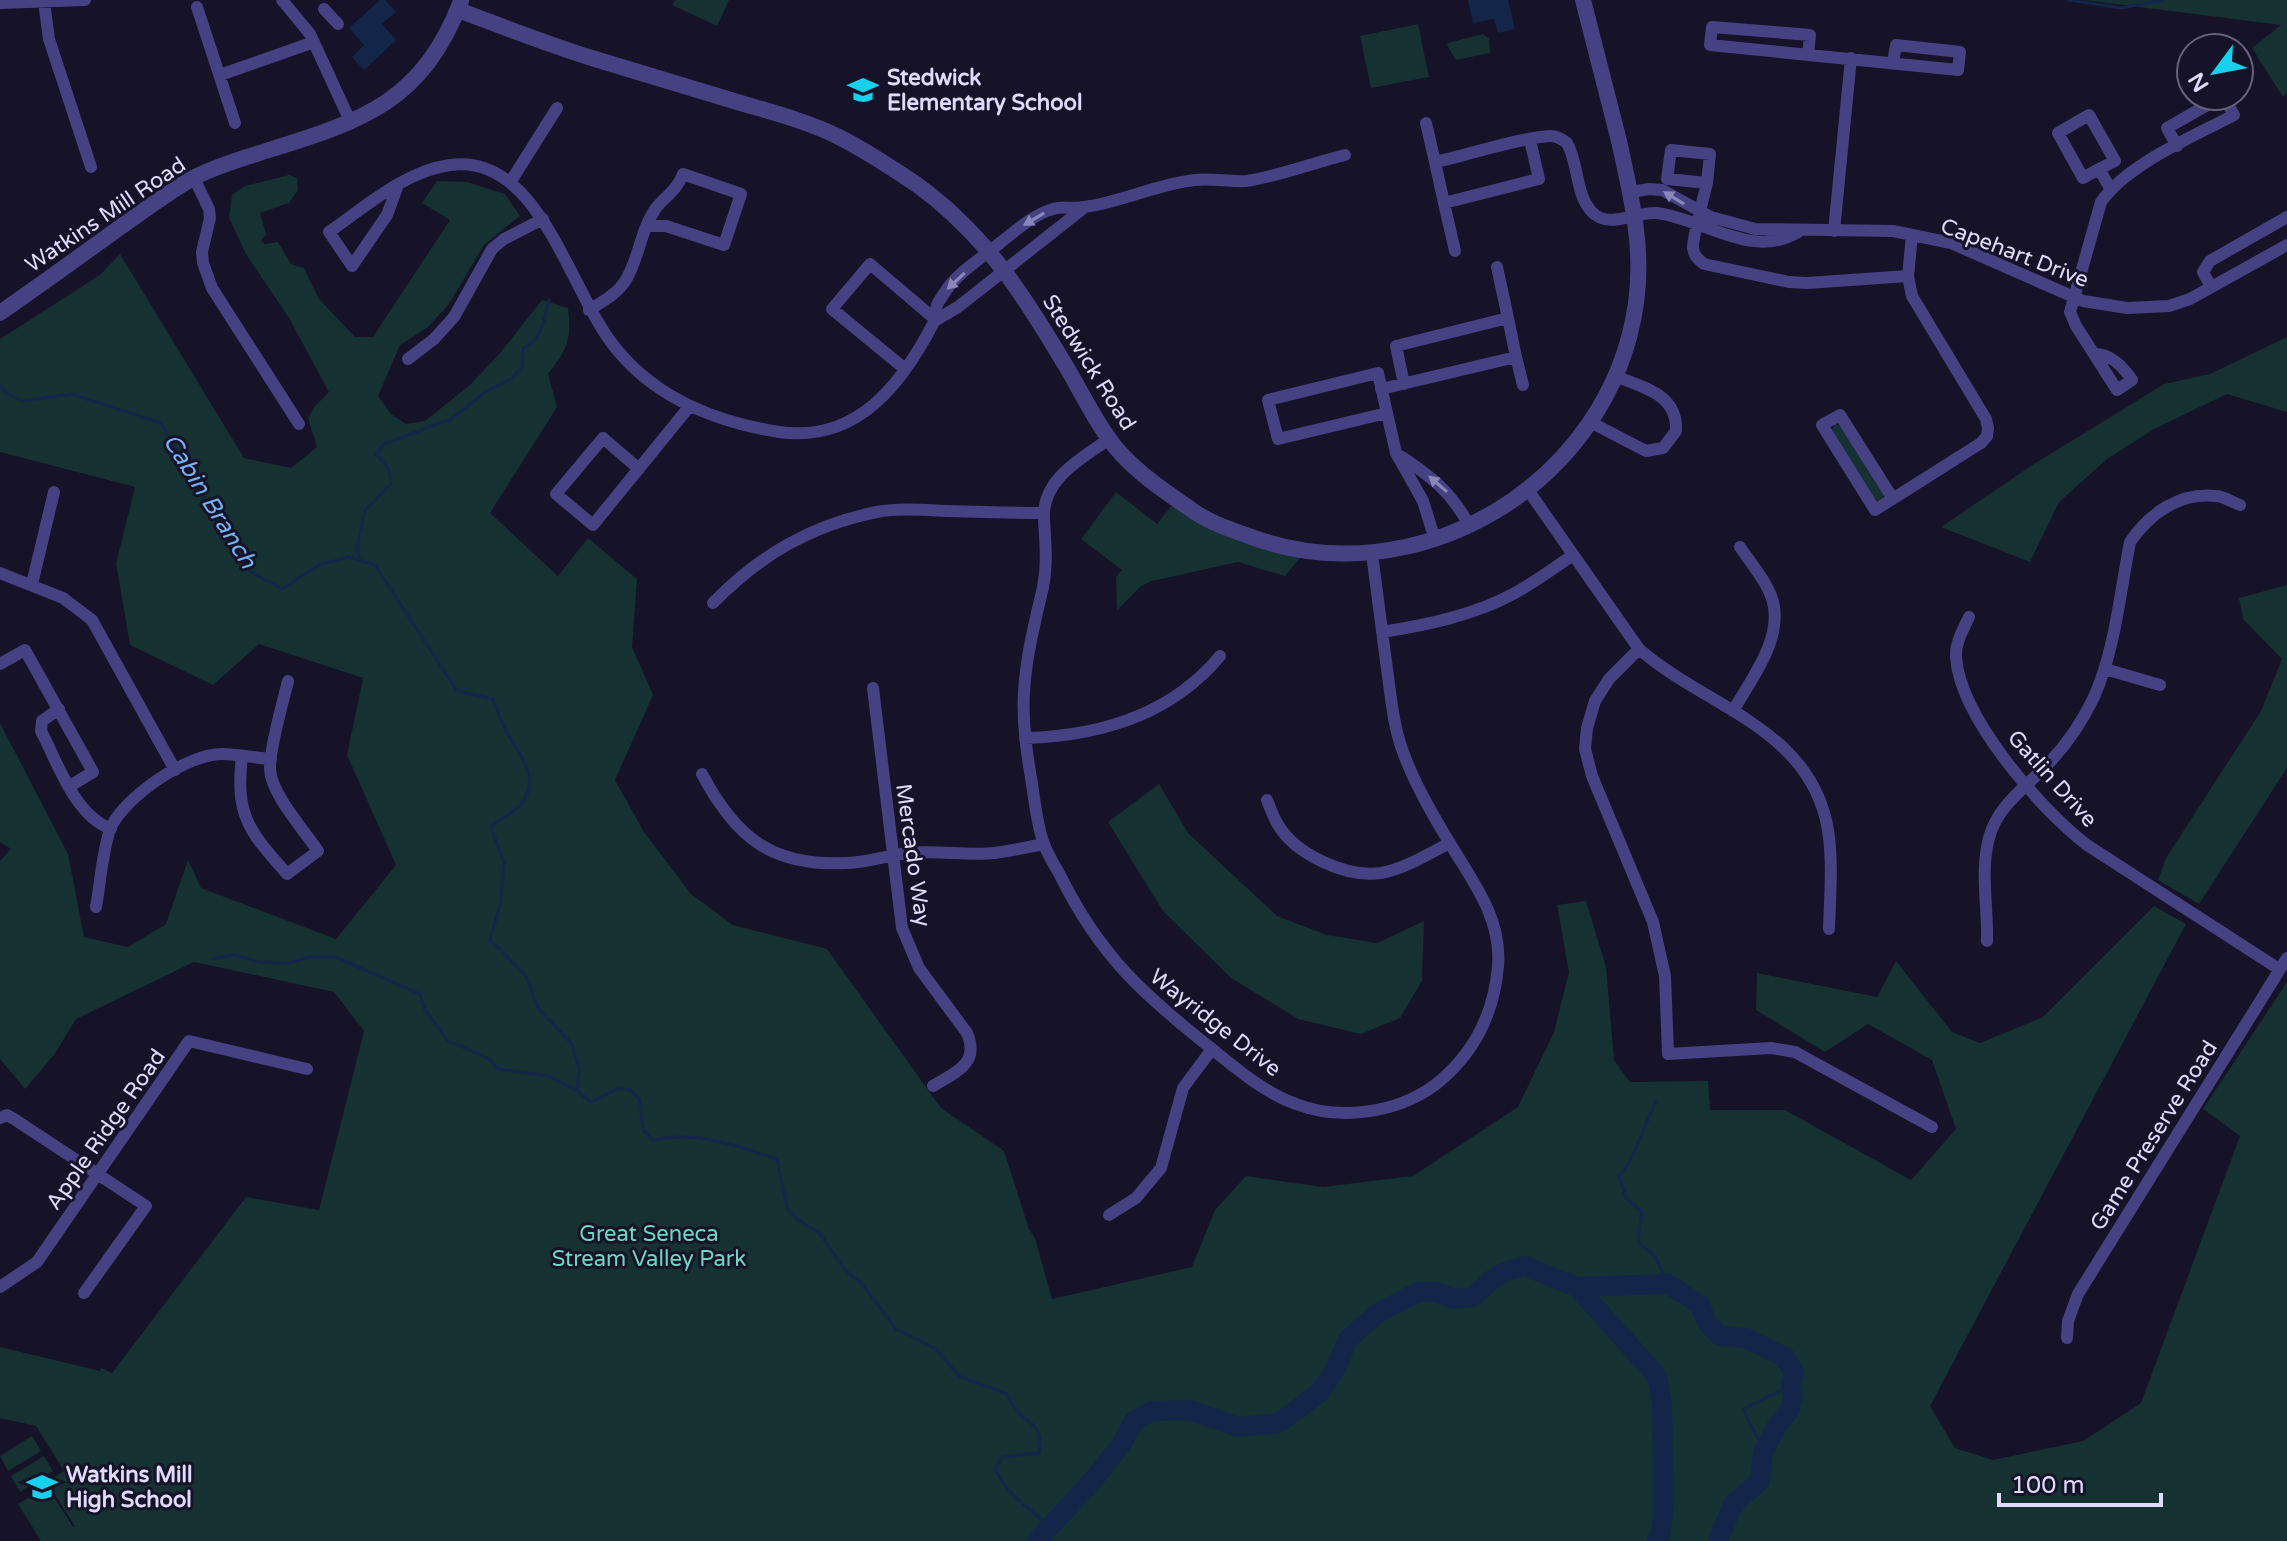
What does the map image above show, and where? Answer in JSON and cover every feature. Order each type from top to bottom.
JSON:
[{"type":"street","points":[[0,3],[85,0]]},
{"type":"street","points":[[282,0],[305,26],[314,42],[351,123]]},
{"type":"street","name":"Stedwick Road","points":[[460,5],[589,57],[786,116],[838,136],[917,185],[991,251],[1034,312],[1109,439],[1144,476],[1212,522],[1266,543],[1303,551],[1372,554],[1435,540],[1494,513],[1528,490],[1569,451],[1590,422],[1624,353],[1636,305],[1639,260],[1636,215],[1583,0]]},
{"type":"street","points":[[44,2],[52,49],[91,167]]},
{"type":"street","name":"Watkins Mill Road","points":[[0,313],[155,202],[194,178],[228,163],[351,123],[389,102],[420,74],[438,51],[460,5]]},
{"type":"street","points":[[197,7],[235,123]]},
{"type":"street","points":[[324,9],[338,24]]},
{"type":"street","points":[[1808,55],[1810,35],[1712,27],[1710,45],[1808,55],[1958,70],[1960,52],[1896,45],[1893,62]]},
{"type":"street","points":[[220,75],[314,42]]},
{"type":"street","points":[[1834,231],[1851,58]]},
{"type":"street","points":[[511,181],[557,108]]},
{"type":"street","points":[[2177,146],[2167,128],[2195,112]]},
{"type":"street","points":[[2094,354],[2071,319],[2070,312],[2101,202],[2110,188],[2131,172],[2234,115],[2232,112]]},
{"type":"street","points":[[2089,115],[2115,161],[2099,169],[2083,178],[2058,133],[2089,115]]},
{"type":"street","points":[[1426,123],[1455,251]]},
{"type":"street","name":"Capehart Drive","points":[[1530,140],[1552,136],[1567,143],[1581,190],[1593,214],[1603,219],[1656,213],[1700,219]]},
{"type":"street","points":[[1435,162],[1530,140],[1539,179],[1444,203]]},
{"type":"street","points":[[936,320],[936,306],[949,286],[1029,222],[1052,209],[1085,207],[1195,180],[1248,181],[1345,155]]},
{"type":"street","points":[[398,185],[387,215],[352,266],[329,232],[398,185],[430,169],[452,164],[475,166],[511,181],[543,219],[589,310],[619,354],[638,372],[689,407],[724,420],[784,432],[826,430],[859,416],[878,403],[905,369],[936,320],[958,307],[1085,207]]},
{"type":"street","points":[[2099,169],[2110,188]]},
{"type":"street","points":[[589,310],[627,280],[647,226],[656,208],[678,187],[683,174],[741,194],[724,245],[666,226],[647,226]]},
{"type":"street","points":[[194,178],[209,209],[210,218],[202,252],[212,288],[299,424]]},
{"type":"street","points":[[1707,183],[1692,245],[1695,256],[1704,264],[1807,283],[1908,276]]},
{"type":"street","name":"Capehart Drive","points":[[1631,192],[1662,190],[1700,219],[1749,241],[1784,239],[1801,230],[1893,231],[1951,243],[2101,306],[2169,306],[2190,299],[2287,245]]},
{"type":"street","points":[[2211,287],[2203,272],[2210,261],[2287,217]]},
{"type":"street","points":[[408,359],[434,339],[454,317],[492,249],[504,239],[543,219]]},
{"type":"street","points":[[1893,499],[1840,415],[1822,425],[1875,510],[1893,499],[1981,443],[1987,436],[1988,428],[1986,419],[1912,296],[1908,276],[1912,235]]},
{"type":"street","points":[[905,369],[832,309],[870,264],[936,320]]},
{"type":"street","points":[[1497,267],[1523,385]]},
{"type":"street","points":[[1404,384],[1396,346],[1508,318]]},
{"type":"street","points":[[1381,389],[1516,357]]},
{"type":"street","points":[[1387,413],[1278,439],[1268,400],[1378,373],[1381,389],[1387,413],[1396,453],[1423,501],[1435,540]]},
{"type":"street","points":[[1590,422],[1646,451],[1663,448],[1676,431],[1674,409],[1666,400],[1615,376]]},
{"type":"street","points":[[639,469],[603,438],[556,494],[593,525],[639,469],[689,407]]},
{"type":"street","name":"Wayridge Drive","points":[[1109,439],[1072,465],[1052,485],[1043,513],[1047,559],[1032,625],[1024,693],[1025,738],[1044,844],[1073,900],[1116,965],[1159,1007],[1247,1077],[1294,1104],[1350,1112],[1375,1111],[1421,1095],[1444,1077],[1482,1031],[1492,1001],[1498,964],[1496,928],[1479,889],[1416,783],[1397,735],[1372,554]]},
{"type":"street","points":[[1396,453],[1444,487],[1457,502],[1469,525]]},
{"type":"street","points":[[1528,490],[1639,649],[1660,667],[1765,730],[1810,777],[1821,802],[1828,831],[1831,859],[1829,929]]},
{"type":"street","points":[[32,584],[54,492]]},
{"type":"street","points":[[1987,941],[1988,911],[1983,872],[1989,836],[2004,806],[2049,763],[2078,725],[2093,698],[2105,669],[2130,542],[2157,511],[2173,502],[2217,496],[2240,505]]},
{"type":"street","points":[[713,603],[742,574],[777,549],[811,532],[877,512],[1043,513]]},
{"type":"street","points":[[1733,711],[1765,653],[1773,629],[1774,606],[1766,587],[1740,547]]},
{"type":"street","points":[[1382,632],[1451,618],[1492,604],[1573,555]]},
{"type":"street","points":[[0,573],[63,598],[92,620],[175,770]]},
{"type":"street","name":"Gatlin Drive","points":[[1969,617],[1955,655],[1960,683],[1989,737],[2025,784],[2066,829],[2087,845],[2279,969]]},
{"type":"street","points":[[1639,649],[1609,679],[1595,701],[1585,749],[1592,776],[1653,922],[1665,976],[1668,1054],[1771,1048],[1795,1052],[1932,1127]]},
{"type":"street","points":[[0,664],[25,650],[59,709],[93,772],[70,786]]},
{"type":"street","points":[[1025,738],[1082,734],[1139,717],[1179,694],[1208,671],[1220,656]]},
{"type":"street","points":[[2105,669],[2160,685]]},
{"type":"street","points":[[242,756],[239,780],[241,808],[250,826],[287,874],[318,851],[273,782],[271,759],[288,681]]},
{"type":"street","name":"Mercado Way","points":[[873,688],[902,928],[919,968],[967,1033],[972,1045],[969,1058],[962,1068],[933,1086]]},
{"type":"street","points":[[59,709],[40,725],[70,786],[89,816],[111,829]]},
{"type":"street","points":[[96,907],[111,829],[120,815],[152,784],[175,770],[219,754],[271,759]]},
{"type":"street","points":[[702,774],[719,805],[735,825],[769,851],[812,863],[848,863],[925,852],[996,853],[1044,844]]},
{"type":"street","points":[[1267,800],[1278,826],[1297,845],[1326,864],[1351,871],[1381,873],[1406,865],[1450,843]]},
{"type":"street","name":"Game Preserve Road","points":[[2067,1338],[2068,1321],[2078,1294],[2287,958]]},
{"type":"street","name":"Apple Ridge Road","points":[[0,1287],[37,1262],[189,1041],[307,1069]]},
{"type":"street","points":[[1109,1215],[1136,1198],[1161,1168],[1183,1088],[1212,1049]]},
{"type":"street","points":[[0,1118],[7,1115],[14,1119],[146,1206],[84,1293]]},
{"type":"green space","points":[[675,0],[729,0],[717,26],[672,5]]},
{"type":"green space","points":[[2084,0],[2287,0],[2287,93],[2283,97],[2255,53],[2255,46],[2281,25]]},
{"type":"green space","points":[[1418,24],[1429,77],[1371,88],[1360,36]]},
{"type":"green space","points":[[1483,34],[1489,39],[1490,53],[1456,60],[1447,45],[1448,43]]},
{"type":"green space","name":"Great Seneca Stream Valley Park","points":[[289,175],[297,178],[298,190],[289,203],[260,213],[266,234],[261,241],[265,244],[278,242],[291,264],[304,268],[319,299],[355,337],[373,337],[450,220],[422,203],[437,181],[467,182],[505,194],[520,216],[484,245],[449,304],[428,327],[400,345],[378,396],[391,414],[406,424],[425,421],[471,384],[542,300],[568,308],[567,344],[548,374],[557,407],[490,513],[558,576],[588,538],[637,579],[632,647],[653,695],[615,780],[644,832],[691,894],[733,925],[827,949],[941,1108],[1004,1151],[1029,1229],[1035,1238],[1052,1299],[1192,1267],[1215,1210],[1246,1176],[1323,1187],[1413,1176],[1518,1107],[1554,1032],[1569,972],[1557,905],[1586,901],[1606,967],[1614,1060],[1630,1082],[1708,1081],[1710,1110],[1785,1110],[1911,1180],[1956,1129],[1932,1060],[1868,1024],[1825,1052],[1756,1010],[1757,973],[1877,997],[1896,961],[1952,1032],[1980,1043],[2043,1017],[2154,906],[2186,924],[1930,1406],[1955,1448],[1993,1460],[2083,1441],[2141,1403],[2240,1136],[2203,1109],[2287,982],[2287,1541],[41,1541],[18,1504],[47,1486],[75,1526],[47,1482],[64,1471],[36,1426],[0,1418],[0,1347],[112,1373],[246,1197],[319,1210],[364,1031],[334,992],[194,962],[76,1019],[54,1055],[25,1089],[0,1059],[0,861],[11,849],[0,842],[0,723],[68,854],[84,937],[128,947],[166,924],[188,860],[201,888],[336,939],[396,865],[347,755],[363,678],[259,644],[213,685],[130,645],[116,563],[135,487],[0,452],[0,339],[100,275],[120,254],[244,458],[291,468],[317,447],[308,418],[329,392],[289,318],[246,254],[229,218],[232,195],[245,186]]},
{"type":"green space","points":[[2287,337],[2287,412],[2227,394],[2154,429],[2107,459],[2059,502],[2030,562],[1941,527],[2034,464],[2164,384],[2210,374]]},
{"type":"green space","points":[[1835,424],[1840,426],[1883,495],[1879,501],[1832,430]]},
{"type":"green space","points":[[1116,492],[1157,524],[1177,499],[1304,553],[1285,576],[1238,562],[1152,581],[1141,586],[1117,610],[1116,577],[1122,570],[1081,539]]},
{"type":"green space","points":[[2287,585],[2287,768],[2199,904],[2158,880],[2166,858],[2261,711],[2282,659],[2243,619],[2239,598]]},
{"type":"green space","points":[[1159,784],[1188,833],[1277,916],[1327,935],[1377,943],[1424,921],[1422,981],[1400,1018],[1361,1034],[1298,1019],[1231,978],[1163,911],[1108,822]]},
{"type":"green space","points":[[32,1436],[41,1451],[8,1471],[0,1456]]},
{"type":"green space","points":[[44,1456],[53,1471],[20,1492],[11,1476]]},
{"type":"water","points":[[380,0],[385,0],[396,12],[382,24],[396,40],[364,70],[352,57],[364,45],[349,28]]},
{"type":"water","points":[[1468,0],[1508,0],[1515,29],[1498,33],[1494,19],[1473,23]]},
{"type":"waterway","points":[[2069,0],[2121,8],[2163,0]]},
{"type":"waterway","points":[[359,560],[357,547],[365,510],[391,484],[389,469],[376,454],[384,444],[451,419],[484,393],[511,379],[522,367],[523,348],[538,335],[549,300]]},
{"type":"waterway","name":"Cabin Branch","points":[[0,386],[6,393],[22,401],[71,394],[161,423],[224,532],[251,572],[282,589],[319,565],[349,557],[375,565],[457,691],[493,699],[503,726],[526,766],[529,784],[521,805],[491,827],[504,863],[501,902],[490,939],[526,976],[538,1008],[572,1044],[579,1069],[577,1091],[591,1102],[619,1088],[630,1090],[639,1099],[643,1130],[653,1140],[700,1138],[777,1159],[787,1208],[793,1216],[821,1235],[844,1269],[862,1284],[896,1329],[936,1349],[959,1376],[1007,1394],[1015,1409],[1036,1428],[1040,1437],[1039,1453],[1003,1457],[995,1468],[1012,1493],[1050,1527]]},
{"type":"waterway","points":[[212,959],[234,955],[260,962],[289,963],[310,957],[335,957],[420,994],[424,1008],[447,1040],[489,1059],[498,1069],[549,1076],[575,1090]]},
{"type":"waterway","points":[[1656,1101],[1631,1159],[1619,1177],[1626,1198],[1642,1212],[1638,1242],[1655,1256],[1668,1284]]},
{"type":"waterway","points":[[1037,1541],[1093,1480],[1121,1445],[1134,1421],[1152,1411],[1189,1410],[1238,1427],[1279,1423],[1320,1392],[1336,1368],[1348,1339],[1378,1313],[1418,1292],[1436,1292],[1454,1299],[1473,1297],[1504,1272],[1525,1266],[1577,1287],[1668,1284],[1700,1305],[1707,1323],[1720,1336],[1746,1338],[1785,1357],[1794,1373],[1789,1411],[1776,1427],[1763,1452],[1760,1481],[1733,1504],[1718,1541]]},
{"type":"waterway","points":[[1577,1287],[1657,1376],[1662,1404],[1664,1510],[1657,1541]]},
{"type":"waterway","points":[[1763,1452],[1744,1409],[1791,1385]]},
{"type":"place","name":"Stedwick Elementary School","points":[[863,90]]},
{"type":"place","name":"Watkins Mill High School","points":[[42,1487]]}]
